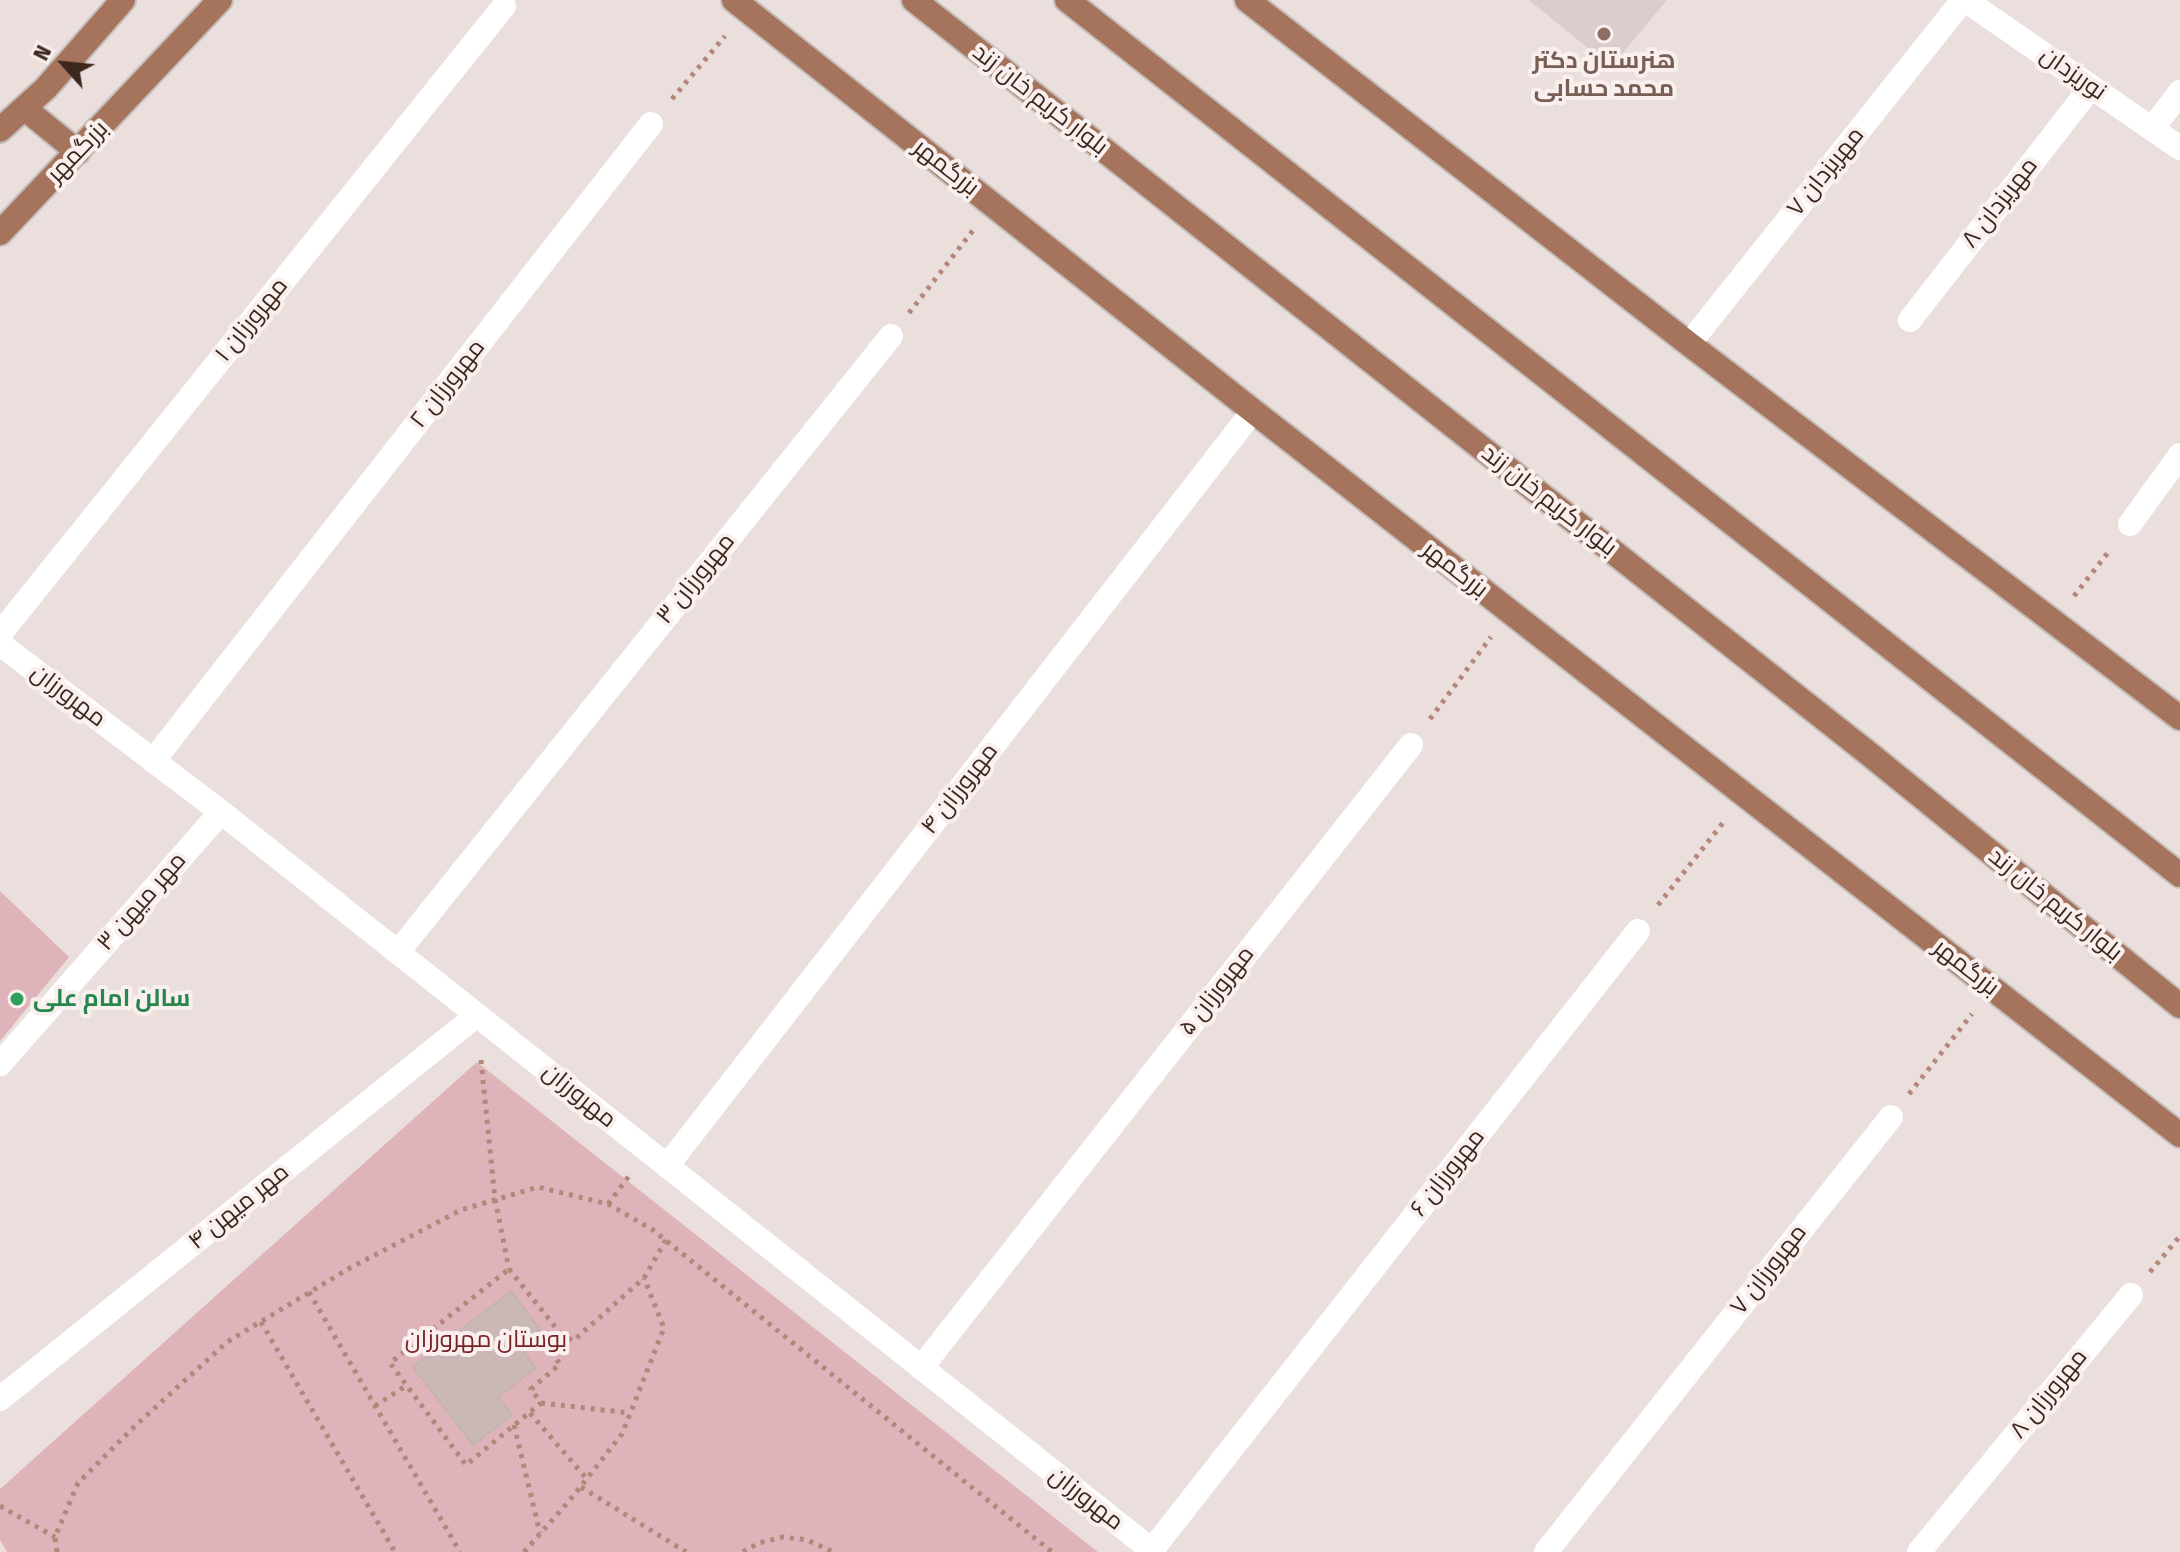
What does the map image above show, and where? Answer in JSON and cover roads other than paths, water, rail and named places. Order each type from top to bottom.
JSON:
[{"type":"main road","points":[[0,130],[46,88],[123,0]]},
{"type":"main road","name":"بزرگمهر","points":[[0,233],[220,0]]},
{"type":"main road","name":"بلوار کریم خان زند","points":[[914,0],[1868,753],[2180,1006]]},
{"type":"main road","points":[[1067,0],[2180,875]]},
{"type":"main road","points":[[1247,0],[1689,344],[2180,718]]},
{"type":"main road","name":"بزرگمهر","points":[[740,5],[1253,411],[2180,1135]]},
{"type":"main road","points":[[24,108],[78,152]]},
{"type":"street","name":"مهریزدان ۷","points":[[1689,344],[1964,0]]},
{"type":"street","name":"نوریزدان","points":[[1964,0],[2180,148]]},
{"type":"street","name":"مهرورزان ۱","points":[[0,634],[504,6]]},
{"type":"street","name":"مهریزدان ۸","points":[[1910,320],[2091,87]]},
{"type":"street","points":[[2152,129],[2180,92]]},
{"type":"street","name":"مهرورزان ۲","points":[[153,761],[651,124]]},
{"type":"street","name":"مهرورزان ۳","points":[[398,952],[891,336]]},
{"type":"street","name":"مهرورزان ۴","points":[[667,1166],[1253,411]]},
{"type":"street","points":[[2130,524],[2180,455]]},
{"type":"street","name":"مهرورزان","points":[[0,644],[221,812],[1153,1551]]},
{"type":"street","name":"مهرورزان ۵","points":[[921,1368],[1411,745]]},
{"type":"street","name":"مهر میهن ۳","points":[[0,1064],[221,812]]},
{"type":"street","name":"مهرورزان ۶","points":[[1153,1551],[1638,931]]},
{"type":"street","name":"مهر میهن ۴","points":[[0,1399],[477,1015]]},
{"type":"street","name":"مهرورزان ۷","points":[[1546,1552],[1891,1117]]},
{"type":"street","name":"مهرورزان ۸","points":[[1919,1552],[2131,1295]]},
{"type":"place","name":"هنرستان دکتر محمد حسابی","points":[[1604,34]]},
{"type":"place","name":"سالن امام علی","points":[[17,999]]},
{"type":"park label","name":"بوستان مهرورزان","points":[[486,1340]]}]
